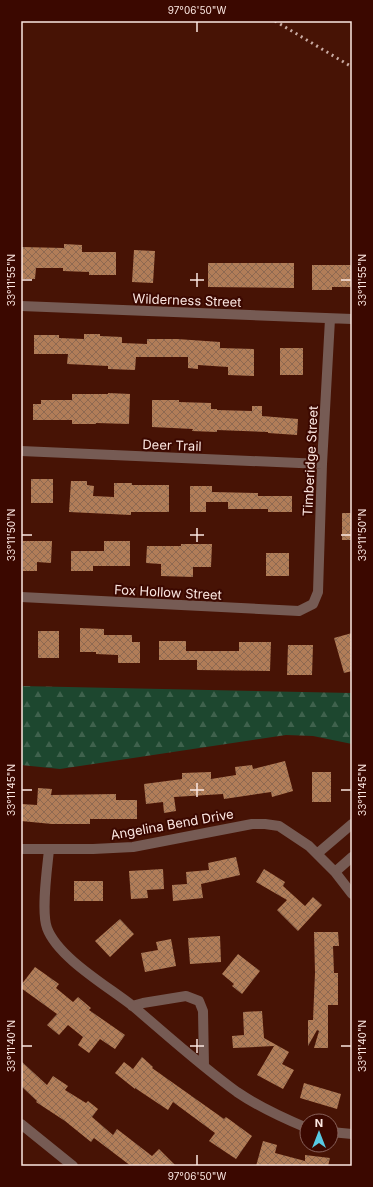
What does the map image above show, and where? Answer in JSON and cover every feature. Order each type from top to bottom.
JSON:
[{"type":"street","name":"Wilderness Street","points":[[21,306],[352,319]]},
{"type":"street","name":"Timberidge Street","points":[[313,604],[318,592],[322,464],[330,319]]},
{"type":"street","name":"Deer Trail","points":[[21,451],[322,464]]},
{"type":"street","name":"Fox Hollow Street","points":[[21,597],[299,611],[313,604]]},
{"type":"street","name":"Angelina Bend Drive","points":[[21,849],[93,850],[133,846],[252,824],[265,824],[279,826],[309,846],[335,872],[352,894]]},
{"type":"street","points":[[318,854],[352,824]]},
{"type":"street","points":[[49,850],[44,914],[47,928],[65,954],[132,1006],[237,1092],[270,1112],[299,1125]]},
{"type":"street","points":[[335,872],[352,857]]},
{"type":"street","points":[[132,1006],[186,996],[198,1002],[203,1011],[204,1066]]},
{"type":"street","points":[[21,1124],[73,1166]]},
{"type":"street","points":[[339,1133],[352,1134]]},
{"type":"green space","points":[[21,686],[352,693],[352,744],[313,736],[286,735],[60,769],[21,765]]},
{"type":"building","points":[[64,244],[82,245],[82,252],[116,252],[116,275],[89,275],[89,272],[63,271],[63,268],[36,268],[35,279],[22,279],[22,247],[64,248]]},
{"type":"building","points":[[134,250],[155,251],[153,283],[132,282]]},
{"type":"building","points":[[208,263],[294,263],[294,288],[208,287]]},
{"type":"building","points":[[312,265],[352,265],[352,287],[332,287],[332,290],[312,290]]},
{"type":"building","points":[[84,334],[100,334],[100,336],[122,337],[122,343],[147,344],[147,339],[177,339],[220,342],[220,348],[254,349],[254,376],[228,375],[228,367],[198,365],[198,369],[188,368],[188,357],[136,357],[135,370],[108,369],[108,366],[67,364],[68,354],[34,354],[34,335],[59,335],[59,338],[84,339]]},
{"type":"building","points":[[280,348],[303,348],[303,375],[280,375]]},
{"type":"building","points":[[72,394],[130,394],[129,424],[72,424],[72,420],[33,420],[33,404],[41,404],[41,400],[72,400]]},
{"type":"building","points":[[152,400],[179,400],[179,402],[211,403],[211,409],[217,410],[252,411],[252,406],[262,406],[262,416],[298,419],[297,435],[217,430],[217,432],[192,431],[193,429],[152,427]]},
{"type":"building","points":[[31,479],[53,479],[53,503],[31,503]]},
{"type":"building","points":[[71,481],[87,481],[87,485],[94,486],[93,496],[114,497],[114,483],[132,483],[132,485],[169,485],[169,512],[131,512],[131,515],[69,512]]},
{"type":"building","points":[[190,486],[212,486],[212,492],[258,493],[258,496],[292,496],[292,512],[268,512],[268,509],[228,509],[228,502],[206,502],[206,512],[190,512]]},
{"type":"building","points":[[342,513],[352,513],[352,540],[342,540]]},
{"type":"building","points":[[23,541],[52,541],[51,563],[37,562],[37,571],[23,571]]},
{"type":"building","points":[[104,541],[130,541],[130,566],[93,566],[93,571],[71,571],[71,551],[104,551]]},
{"type":"building","points":[[181,544],[212,544],[211,567],[193,567],[193,577],[161,576],[161,564],[146,563],[147,546],[181,546]]},
{"type":"building","points":[[266,553],[289,553],[289,576],[266,576]]},
{"type":"building","points":[[80,628],[104,629],[104,635],[132,635],[132,642],[140,642],[140,663],[118,663],[118,655],[96,654],[96,652],[80,652]]},
{"type":"building","points":[[38,631],[59,631],[59,658],[38,658]]},
{"type":"building","points":[[352,633],[352,671],[344,673],[334,638]]},
{"type":"building","points":[[159,641],[186,641],[186,651],[239,651],[239,642],[271,642],[270,671],[197,670],[197,660],[159,660]]},
{"type":"building","points":[[288,645],[313,645],[312,675],[287,675]]},
{"type":"building","points":[[285,761],[293,791],[272,797],[271,792],[224,799],[223,794],[174,797],[176,811],[164,813],[163,802],[146,804],[144,784],[182,779],[182,773],[211,772],[211,779],[236,775],[235,767],[252,765],[253,769]]},
{"type":"building","points":[[312,772],[331,772],[331,802],[312,802]]},
{"type":"building","points":[[38,788],[52,789],[51,795],[116,794],[116,800],[137,800],[137,819],[90,819],[90,824],[52,824],[21,821],[21,804],[37,805]]},
{"type":"building","points":[[236,857],[240,875],[201,884],[203,898],[173,901],[172,885],[187,884],[186,872],[209,870],[208,863]]},
{"type":"building","points":[[163,869],[164,889],[147,890],[148,898],[131,899],[129,871]]},
{"type":"building","points":[[264,869],[285,882],[283,886],[305,906],[313,897],[322,905],[298,931],[277,910],[287,900],[256,882]]},
{"type":"building","points":[[74,881],[103,881],[103,901],[74,901]]},
{"type":"building","points":[[120,919],[134,934],[110,957],[95,941]]},
{"type":"building","points":[[314,932],[338,932],[339,946],[333,946],[334,973],[338,973],[338,1005],[328,1005],[328,1048],[314,1048],[319,1031],[317,1030],[308,1046],[308,1020],[313,1020],[315,973]]},
{"type":"building","points":[[220,936],[221,962],[190,964],[188,938]]},
{"type":"building","points":[[171,939],[176,966],[145,972],[141,953],[158,950],[156,942]]},
{"type":"building","points":[[238,954],[260,971],[242,994],[232,986],[234,984],[222,974]]},
{"type":"building","points":[[35,967],[59,984],[56,988],[73,1002],[78,997],[91,1008],[89,1010],[125,1035],[115,1049],[100,1039],[89,1053],[78,1045],[83,1037],[68,1025],[59,1035],[47,1025],[57,1014],[21,988],[21,985]]},
{"type":"building","points":[[262,1011],[264,1038],[289,1052],[282,1064],[294,1070],[283,1089],[257,1075],[274,1046],[233,1048],[232,1036],[244,1035],[243,1012]]},
{"type":"building","points":[[142,1057],[153,1067],[152,1068],[224,1119],[226,1117],[252,1136],[236,1159],[209,1141],[215,1133],[173,1102],[168,1110],[135,1089],[115,1073],[124,1062],[133,1069]]},
{"type":"building","points":[[21,1061],[47,1085],[53,1076],[68,1086],[65,1090],[86,1103],[88,1101],[98,1109],[92,1117],[113,1135],[117,1129],[152,1156],[159,1149],[176,1166],[131,1166],[94,1138],[91,1142],[65,1121],[36,1102],[37,1101],[21,1086]]},
{"type":"building","points":[[304,1083],[341,1094],[337,1109],[300,1098]]},
{"type":"building","points":[[263,1141],[277,1145],[275,1153],[305,1161],[305,1155],[330,1158],[328,1166],[256,1166]]},
{"type":"railway","points":[[275,21],[352,67]]}]
